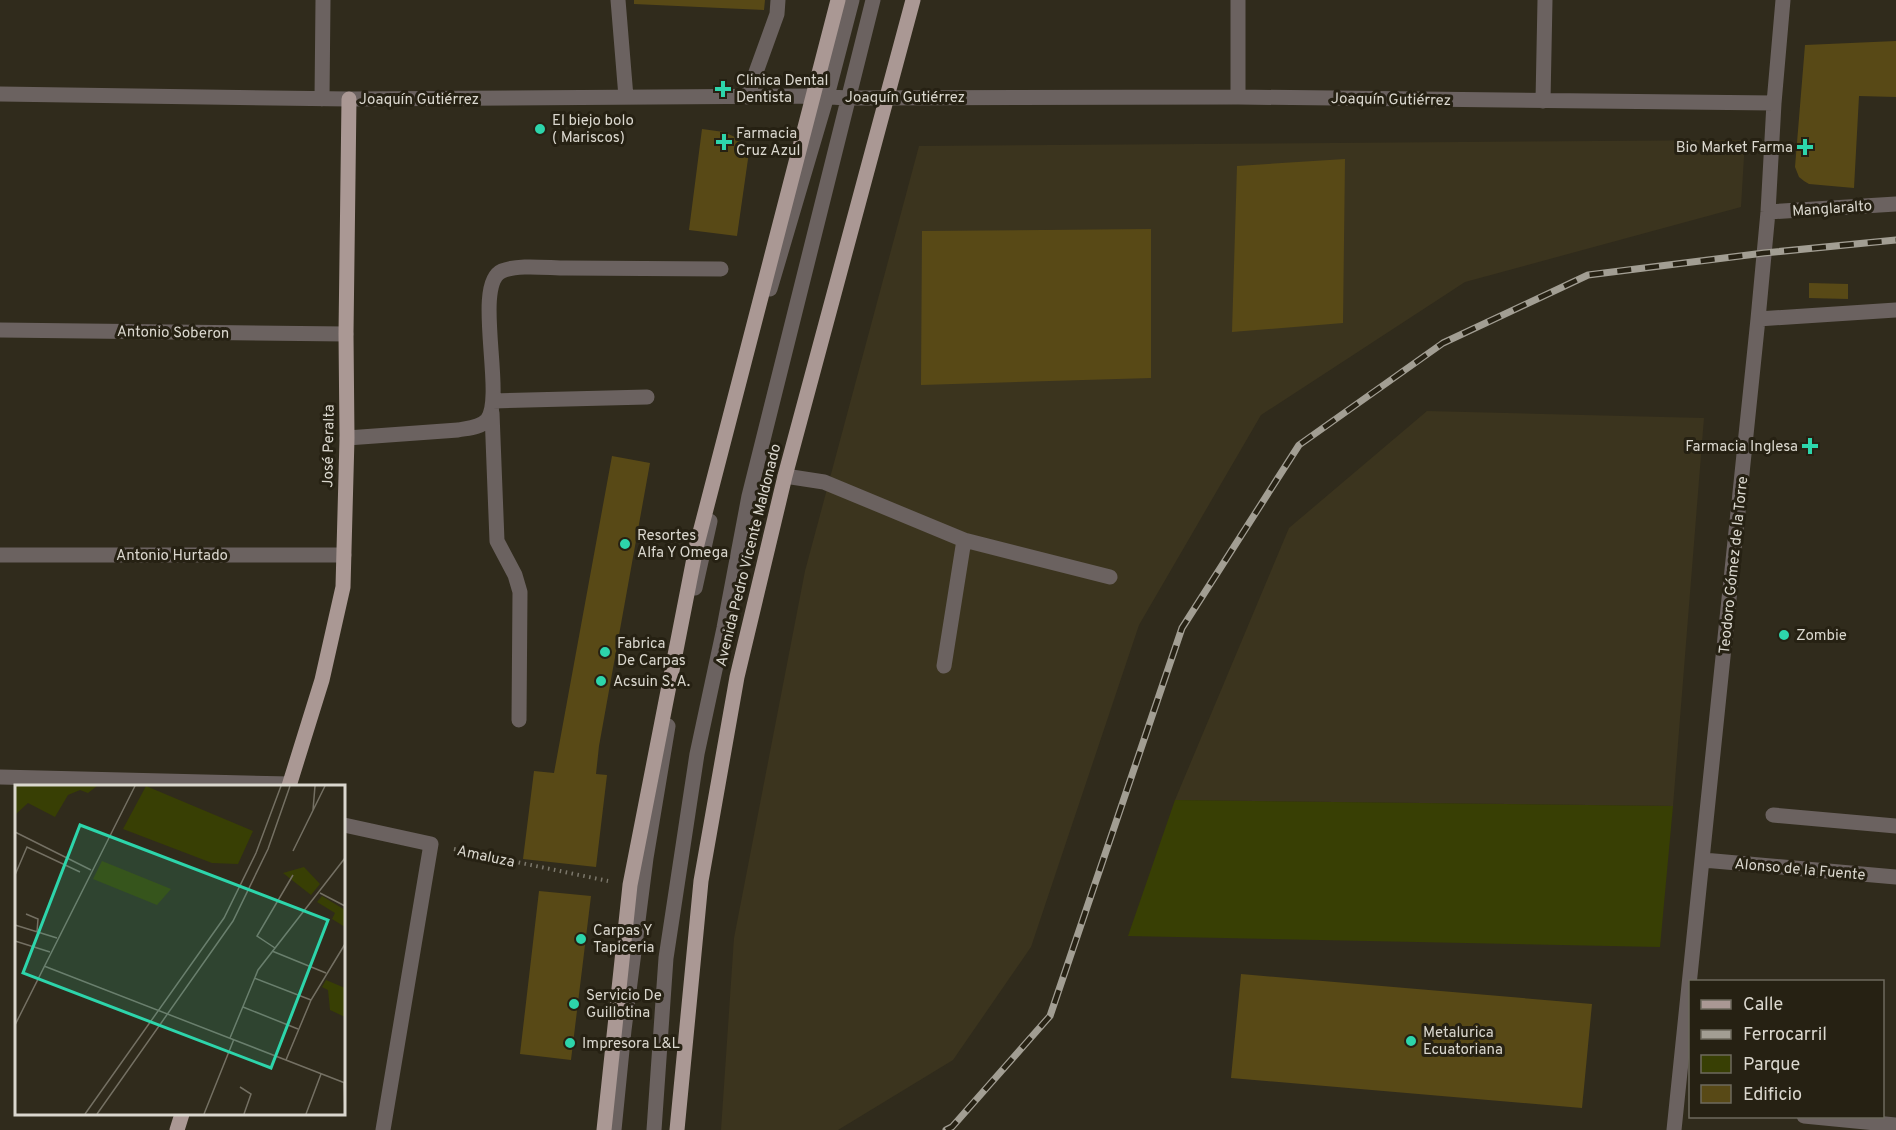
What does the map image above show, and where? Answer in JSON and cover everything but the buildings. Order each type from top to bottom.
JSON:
[{"type":"main road","points":[[604,1130],[630,885],[696,548],[820,96],[838,0]]},
{"type":"main road","name":"Avenida Pedro Vicente Maldonado","points":[[676,1130],[700,881],[737,677],[785,476],[913,0]]},
{"type":"main road","name":"José Peralta","points":[[290,785],[333,639],[343,587],[347,438],[349,99]]},
{"type":"main road","points":[[177,1130],[181,1115]]},
{"type":"street","points":[[322,99],[323,0]]},
{"type":"street","points":[[618,0],[626,97]]},
{"type":"street","points":[[747,97],[777,14],[778,0]]},
{"type":"street","points":[[614,1130],[646,858],[678,669],[733,415],[820,96],[852,0]]},
{"type":"street","points":[[654,1130],[666,958],[697,754],[749,496],[873,0]]},
{"type":"street","points":[[1238,0],[1238,97]]},
{"type":"street","points":[[1543,101],[1545,0]]},
{"type":"street","name":"Teodoro Gómez de la Torre","points":[[1694,980],[1703,860],[1768,212],[1783,0]]},
{"type":"street","name":"Joaquín Gutiérrez","points":[[0,94],[322,99],[820,96],[847,98],[1238,97],[1774,103]]},
{"type":"street","name":"Manglaralto","points":[[1768,212],[1896,204]]},
{"type":"street","points":[[519,720],[520,592],[515,575],[497,541],[489,313],[493,280],[500,272],[513,268],[721,269]]},
{"type":"street","points":[[1758,319],[1896,310]]},
{"type":"street","name":"Antonio Soberon","points":[[0,330],[346,334]]},
{"type":"street","points":[[492,407],[647,397]]},
{"type":"street","points":[[347,438],[475,427],[485,422],[492,407]]},
{"type":"street","points":[[785,476],[824,482],[964,540],[1110,577]]},
{"type":"street","points":[[944,666],[964,540]]},
{"type":"street","name":"Antonio Hurtado","points":[[0,555],[344,555]]},
{"type":"street","points":[[0,777],[290,785]]},
{"type":"street","points":[[1773,815],[1896,826]]},
{"type":"street","points":[[345,825],[431,844],[383,1130]]},
{"type":"street","name":"Alonso de la Fuente","points":[[1703,860],[1896,877]]},
{"type":"street","name":"Teodoro Gómez de la Torre","points":[[1674,1130],[1684,1106],[1689,1041]]},
{"type":"street","points":[[1824,1118],[1896,1125]]},
{"type":"path","name":"Amaluza","points":[[431,844],[630,885]]},
{"type":"shaded area","points":[[1745,140],[1741,207],[1465,282],[1261,415],[1139,625],[1031,947],[953,1060],[838,1130],[721,1130],[734,938],[805,571],[919,146]]},
{"type":"shaded area","points":[[1427,411],[1704,418],[1673,806],[1175,800],[1289,528]]},
{"type":"green space","points":[[1175,800],[1673,806],[1660,947],[1128,936]]},
{"type":"railway","points":[[946,1130],[952,1127],[1050,1016],[1182,628],[1299,445],[1443,343],[1588,275],[1764,253],[1896,240]]},
{"type":"place","name":"Clinica Dental Dentista","points":[[723,89]]},
{"type":"place","name":"El biejo bolo ( Mariscos)","points":[[540,129]]},
{"type":"place","name":"Farmacia Cruz Azul","points":[[724,142]]},
{"type":"place","name":"Bio Market Farma","points":[[1805,147]]},
{"type":"place","name":"Farmacia Inglesa","points":[[1810,446]]},
{"type":"place","name":"Resortes Alfa Y Omega","points":[[625,544]]},
{"type":"place","name":"Zombie","points":[[1784,635]]},
{"type":"place","name":"Fabrica De Carpas","points":[[605,652]]},
{"type":"place","name":"Acsuin S. A.","points":[[601,681]]},
{"type":"place","name":"Carpas Y Tapiceria","points":[[581,939]]},
{"type":"place","name":"Servicio De Guillotina","points":[[574,1004]]},
{"type":"place","name":"Metalurica Ecuatoriana","points":[[1411,1041]]},
{"type":"place","name":"Impresora L&L","points":[[570,1043]]}]
